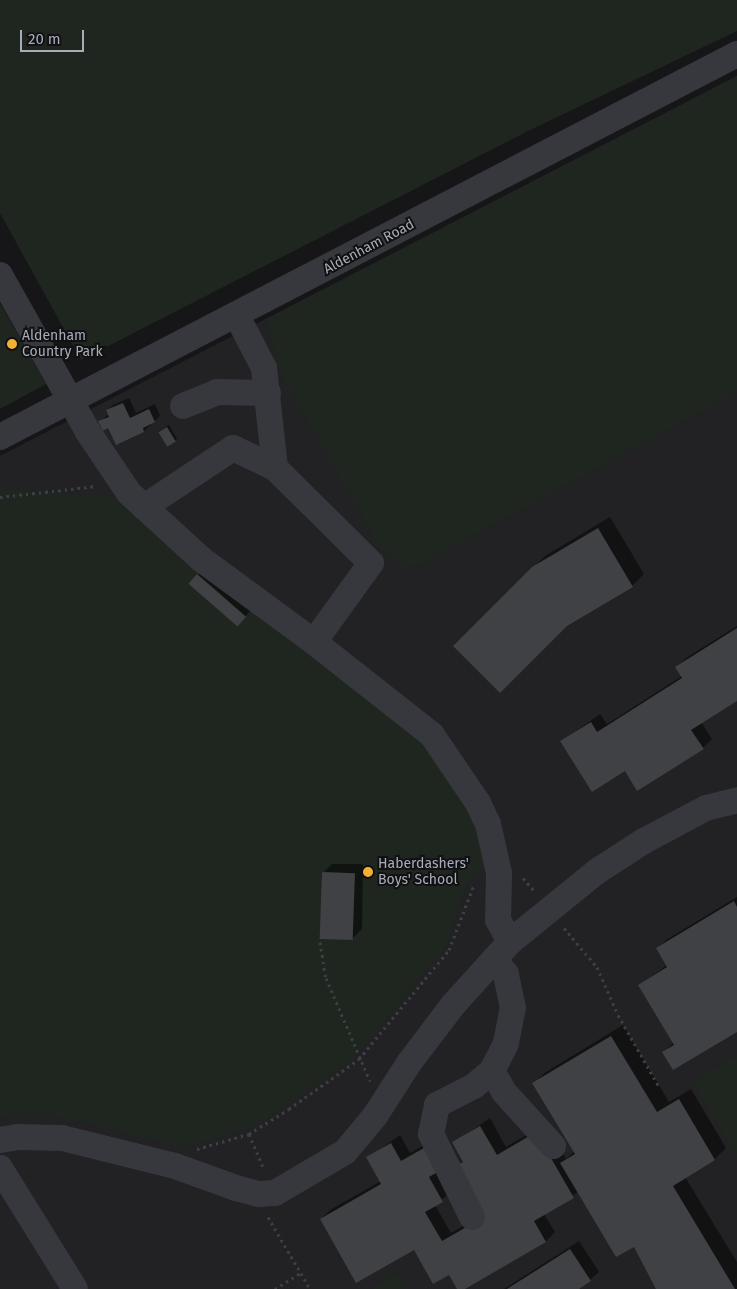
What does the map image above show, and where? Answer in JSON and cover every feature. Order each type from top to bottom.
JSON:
[{"type":"street","name":"Aldenham Road","points":[[0,437],[237,316],[737,54]]},
{"type":"street","points":[[0,275],[71,401],[123,484],[144,508],[201,560],[314,642],[432,736],[478,803],[488,824],[499,873],[498,920],[513,1014],[506,1043],[492,1071],[474,1086],[437,1105],[431,1134],[472,1217]]},
{"type":"street","points":[[237,316],[264,368],[275,468]]},
{"type":"street","points":[[182,406],[217,392],[268,393]]},
{"type":"street","points":[[144,508],[233,448],[275,468],[371,563],[314,642]]},
{"type":"street","points":[[0,1140],[18,1137],[62,1138],[175,1166],[264,1193],[345,1152],[375,1116],[384,1099],[453,1005],[502,950],[596,872],[673,823],[706,808],[737,800]]},
{"type":"street","points":[[492,1071],[504,1092],[553,1146]]},
{"type":"street","points":[[0,1168],[75,1289]]},
{"type":"path","points":[[0,497],[123,484]]},
{"type":"path","points":[[188,1150],[249,1134],[359,1059],[448,950],[474,885],[484,876],[499,873],[516,874],[525,879],[597,967],[618,1015],[658,1086]]},
{"type":"path","points":[[320,942],[326,978],[359,1059],[376,1092],[384,1099]]},
{"type":"path","points":[[249,1134],[264,1193],[310,1289]]},
{"type":"path","points":[[275,1289],[301,1273]]},
{"type":"shaded area","points":[[0,0],[737,0],[737,31],[526,132],[81,360],[0,213]]},
{"type":"shaded area","name":"Haberdashers' Boys' School","points":[[737,76],[737,1289],[0,1289],[0,456]]},
{"type":"shaded area","points":[[737,76],[737,392],[419,565],[403,568],[382,550],[282,377],[266,319]]},
{"type":"shaded area","name":"Aldenham Country Park","points":[[0,303],[46,384],[0,409]]},
{"type":"shaded area","points":[[0,489],[109,496],[393,712],[437,753],[463,791],[490,867],[478,872],[468,883],[457,906],[448,944],[353,1059],[255,1126],[197,1144],[174,1145],[44,1113],[12,1112],[0,1117]]},
{"type":"shaded area","points":[[737,1055],[737,1155],[693,1082]]},
{"type":"shaded area","points":[[397,1273],[407,1289],[371,1289]]},
{"type":"building","points":[[123,403],[130,418],[149,409],[155,422],[143,428],[144,432],[116,445],[108,428],[103,431],[98,421],[109,417],[106,410]]},
{"type":"building","points":[[167,427],[176,442],[167,447],[158,432]]},
{"type":"building","points":[[598,528],[633,587],[567,626],[500,693],[453,646],[532,567]]},
{"type":"building","points":[[197,574],[246,617],[238,626],[188,584]]},
{"type":"building","points":[[737,628],[737,701],[691,730],[704,749],[637,791],[625,771],[592,792],[560,741],[591,722],[597,732],[682,678],[675,667]]},
{"type":"building","points":[[322,872],[355,873],[353,940],[320,939]]},
{"type":"building","points":[[734,901],[737,907],[737,1032],[673,1070],[662,1052],[674,1045],[638,985],[667,967],[656,948]]},
{"type":"building","points":[[611,1036],[657,1112],[679,1099],[715,1160],[673,1186],[735,1289],[656,1289],[634,1247],[616,1257],[560,1163],[575,1154],[532,1083]]},
{"type":"building","points":[[480,1126],[497,1155],[536,1132],[574,1198],[534,1221],[546,1242],[465,1289],[457,1289],[449,1275],[433,1284],[414,1250],[356,1283],[320,1219],[381,1184],[366,1157],[391,1143],[401,1161],[431,1144],[444,1168],[429,1177],[443,1202],[425,1212],[442,1241],[484,1217],[455,1166],[463,1162],[452,1142]]},
{"type":"building","points":[[570,1249],[591,1281],[579,1289],[507,1289]]},
{"type":"place","name":"Aldenham Country Park","points":[[12,344]]},
{"type":"place","name":"Haberdashers' Boys' School","points":[[368,872]]}]
